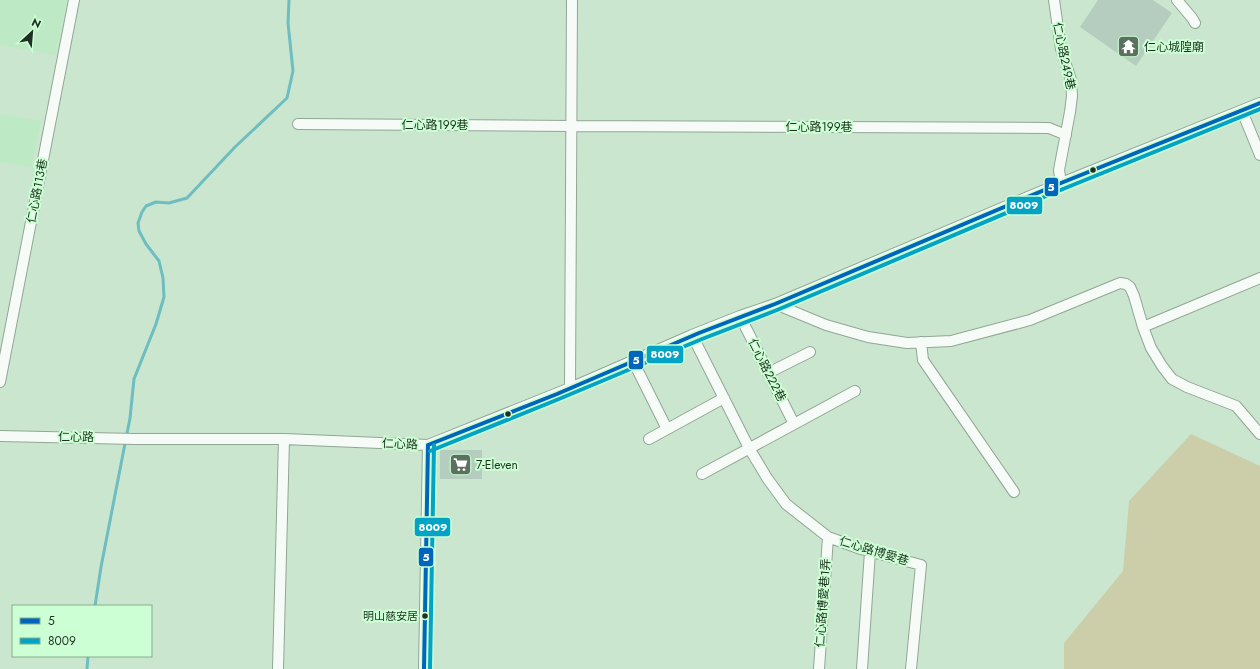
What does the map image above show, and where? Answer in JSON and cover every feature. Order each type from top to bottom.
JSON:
[{"type":"street","name":"仁心路113巷","points":[[0,382],[74,0]]},
{"type":"street","points":[[570,388],[572,0]]},
{"type":"street","name":"仁心路249巷","points":[[1054,0],[1060,49],[1071,80],[1072,96],[1059,170],[1061,183]]},
{"type":"street","points":[[1177,0],[1195,23]]},
{"type":"street","name":"仁心路","points":[[0,436],[135,439],[284,439],[428,445],[570,388],[692,335],[775,304],[1061,183],[1260,103]]},
{"type":"street","points":[[1242,111],[1260,155]]},
{"type":"street","name":"仁心路199巷","points":[[298,124],[1049,128],[1066,135]]},
{"type":"street","points":[[1143,327],[1260,278]]},
{"type":"street","points":[[775,304],[826,325],[868,337],[907,343],[951,341],[1030,320],[1120,283],[1126,284],[1130,287],[1134,296],[1151,348],[1172,379],[1187,387],[1236,406],[1260,434]]},
{"type":"street","name":"仁心路222巷","points":[[740,316],[794,424]]},
{"type":"street","name":"仁心路博愛巷","points":[[692,335],[749,448],[767,478],[786,504],[828,537],[870,552],[921,565],[910,669]]},
{"type":"street","points":[[921,342],[923,360],[1014,492]]},
{"type":"street","points":[[768,374],[810,352]]},
{"type":"street","points":[[633,361],[667,429]]},
{"type":"street","points":[[702,474],[855,391]]},
{"type":"street","points":[[650,439],[724,398]]},
{"type":"street","points":[[278,669],[284,439]]},
{"type":"street","points":[[424,669],[428,445]]},
{"type":"street","name":"仁心路博愛巷1弄","points":[[818,669],[828,537]]},
{"type":"street","points":[[862,669],[870,552]]},
{"type":"shaded area","points":[[0,0],[67,0],[56,55],[0,45]]},
{"type":"shaded area","points":[[0,114],[41,121],[31,167],[0,162]]},
{"type":"shaded area","points":[[1191,434],[1260,466],[1260,669],[1064,669],[1064,643],[1123,571],[1129,501]]},
{"type":"building","name":"仁心城隍廟","points":[[1098,0],[1153,0],[1172,13],[1136,66],[1080,27]]},
{"type":"building","name":"7-Eleven","points":[[440,450],[482,450],[482,479],[440,479]]},
{"type":"waterway","points":[[95,605],[101,567],[130,418],[134,379],[156,324],[164,297],[163,278],[159,261],[146,244],[139,231],[138,223],[146,206],[156,202],[169,203],[187,198],[235,147],[287,98],[293,71],[288,23],[289,0]]},
{"type":"waterway","points":[[87,669],[88,657]]},
{"type":"transit line","name":"5","points":[[428,445],[557,394],[699,333],[775,304],[1061,183],[1260,103]]},
{"type":"transit line","name":"8009","points":[[430,451],[702,339],[777,310],[1063,189],[1260,109]]},
{"type":"transit line","name":"5","points":[[424,669],[428,445]]},
{"type":"transit line","name":"8009","points":[[430,669],[434,445]]},
{"type":"place","name":"仁心城隍廟","points":[[1129,47]]},
{"type":"place","name":"7-Eleven","points":[[461,465]]},
{"type":"place","name":"明山慈安居","points":[[425,616]]}]
